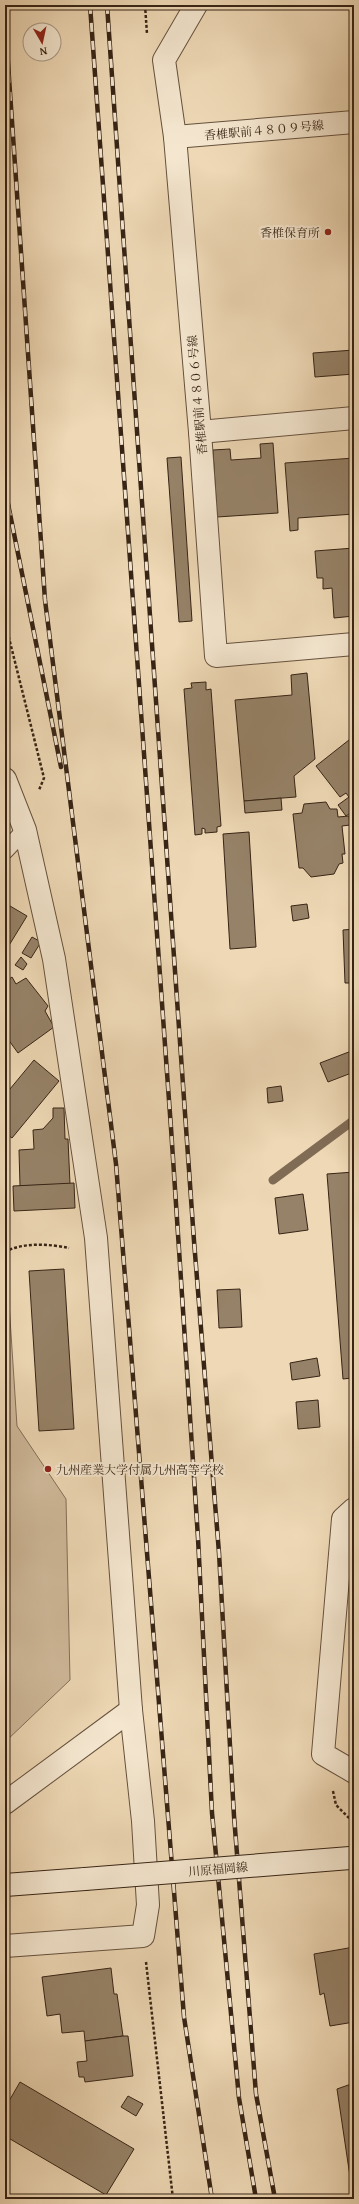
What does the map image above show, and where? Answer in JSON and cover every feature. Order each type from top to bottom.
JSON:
[{"type":"street","name":"香椎駅前４８０６号線","points":[[196,5],[164,60],[175,137],[200,432],[216,656],[354,644]]},
{"type":"street","name":"香椎駅前４８０９号線","points":[[175,137],[354,122]]},
{"type":"street","points":[[200,432],[354,418]]},
{"type":"street","points":[[5,779],[24,830],[54,959],[97,1254],[131,1710],[143,1821],[148,1904],[143,1936],[5,1946]]},
{"type":"street","points":[[354,1509],[343,1520],[323,1754],[354,1772]]},
{"type":"street","points":[[5,1803],[131,1710]]},
{"type":"street","name":"川原福岡線","points":[[5,1885],[352,1858]]},
{"type":"lane","points":[[5,851],[24,830]]},
{"type":"path","points":[[5,622],[44,778]]},
{"type":"path","points":[[5,1252],[12,1248],[51,1244],[97,1254]]},
{"type":"path","points":[[143,1936],[173,2199]]},
{"type":"shaded area","points":[[7,1272],[17,1426],[66,1499],[70,1680],[5,1742],[5,1273]]},
{"type":"building","points":[[350,5],[354,5],[353,47]]},
{"type":"building","points":[[351,52],[354,52],[354,100]]},
{"type":"building","points":[[354,350],[354,374],[315,377],[313,353]]},
{"type":"building","points":[[352,383],[354,383],[354,405]]},
{"type":"building","points":[[273,443],[278,513],[217,517],[213,450],[230,449],[231,460],[261,458],[260,444]]},
{"type":"building","points":[[181,457],[192,621],[179,622],[167,458]]},
{"type":"building","points":[[354,458],[354,514],[298,518],[298,530],[290,531],[285,463]]},
{"type":"building","points":[[354,548],[354,616],[334,618],[332,588],[323,589],[323,578],[317,578],[315,551]]},
{"type":"building","points":[[307,673],[315,759],[294,776],[296,797],[244,801],[235,700],[292,695],[291,675]]},
{"type":"building","points":[[206,682],[206,690],[211,689],[221,826],[217,827],[217,832],[205,833],[205,829],[202,828],[202,834],[195,835],[184,689],[192,688],[191,683]]},
{"type":"building","points":[[354,736],[354,813],[353,811],[346,816],[338,805],[349,797],[346,793],[340,797],[316,766]]},
{"type":"building","points":[[281,798],[282,810],[245,813],[244,801]]},
{"type":"building","points":[[326,802],[330,809],[337,809],[338,817],[349,816],[350,825],[342,826],[345,854],[342,854],[343,863],[339,864],[334,874],[311,877],[303,868],[299,868],[293,814],[302,813],[304,804]]},
{"type":"building","points":[[249,832],[256,947],[230,949],[223,834]]},
{"type":"building","points":[[5,903],[27,916],[8,947],[5,945]]},
{"type":"building","points":[[307,904],[309,918],[293,921],[291,906]]},
{"type":"building","points":[[354,929],[354,983],[345,983],[343,930]]},
{"type":"building","points":[[32,937],[41,942],[31,958],[22,953]]},
{"type":"building","points":[[21,957],[27,964],[23,970],[15,965]]},
{"type":"building","points":[[12,977],[16,984],[26,978],[48,1006],[45,1011],[54,1027],[18,1053],[5,1035],[5,982]]},
{"type":"building","points":[[354,1050],[354,1072],[328,1082],[320,1063]]},
{"type":"building","points":[[34,1060],[59,1081],[12,1138],[5,1133],[5,1095]]},
{"type":"building","points":[[281,1086],[283,1101],[268,1103],[267,1088]]},
{"type":"building","points":[[53,1108],[64,1108],[65,1139],[68,1139],[70,1184],[20,1186],[19,1150],[34,1149],[33,1130],[43,1129],[53,1118]]},
{"type":"building","points":[[354,1172],[354,1400],[352,1378],[343,1379],[327,1174]]},
{"type":"building","points":[[74,1183],[75,1208],[14,1211],[13,1186]]},
{"type":"building","points":[[303,1194],[308,1230],[279,1234],[275,1198]]},
{"type":"building","points":[[64,1269],[74,1429],[39,1431],[29,1271]]},
{"type":"building","points":[[240,1289],[242,1327],[219,1328],[217,1290]]},
{"type":"building","points":[[317,1358],[320,1376],[292,1380],[290,1363]]},
{"type":"building","points":[[318,1400],[320,1427],[298,1429],[296,1402]]},
{"type":"building","points":[[354,1947],[354,2022],[330,2026],[324,1993],[320,1995],[314,1954]]},
{"type":"building","points":[[111,1968],[114,1994],[117,1994],[123,2036],[85,2041],[84,2031],[62,2033],[60,2014],[47,2016],[42,1977]]},
{"type":"building","points":[[128,2036],[133,2076],[85,2082],[84,2077],[79,2077],[77,2062],[87,2061],[85,2041]]},
{"type":"building","points":[[20,2082],[134,2149],[106,2195],[5,2136],[5,2108]]},
{"type":"building","points":[[354,2083],[354,2189],[352,2190],[337,2089]]},
{"type":"building","points":[[128,2096],[143,2104],[136,2116],[121,2107]]},
{"type":"waterway","points":[[273,1180],[354,1120]]},
{"type":"railway","points":[[90,5],[171,1128],[198,1538],[212,1813],[239,2098],[256,2199]]},
{"type":"railway","points":[[107,5],[194,1241],[219,1553],[234,1816],[256,2094],[275,2199]]},
{"type":"railway","points":[[5,20],[45,600],[116,1164],[184,2017],[212,2199]]},
{"type":"railway","points":[[5,489],[61,767]]},
{"type":"place","name":"香椎保育所","points":[[328,232]]},
{"type":"place","name":"九州産業大学付属九州高等学校","points":[[48,1469]]}]
